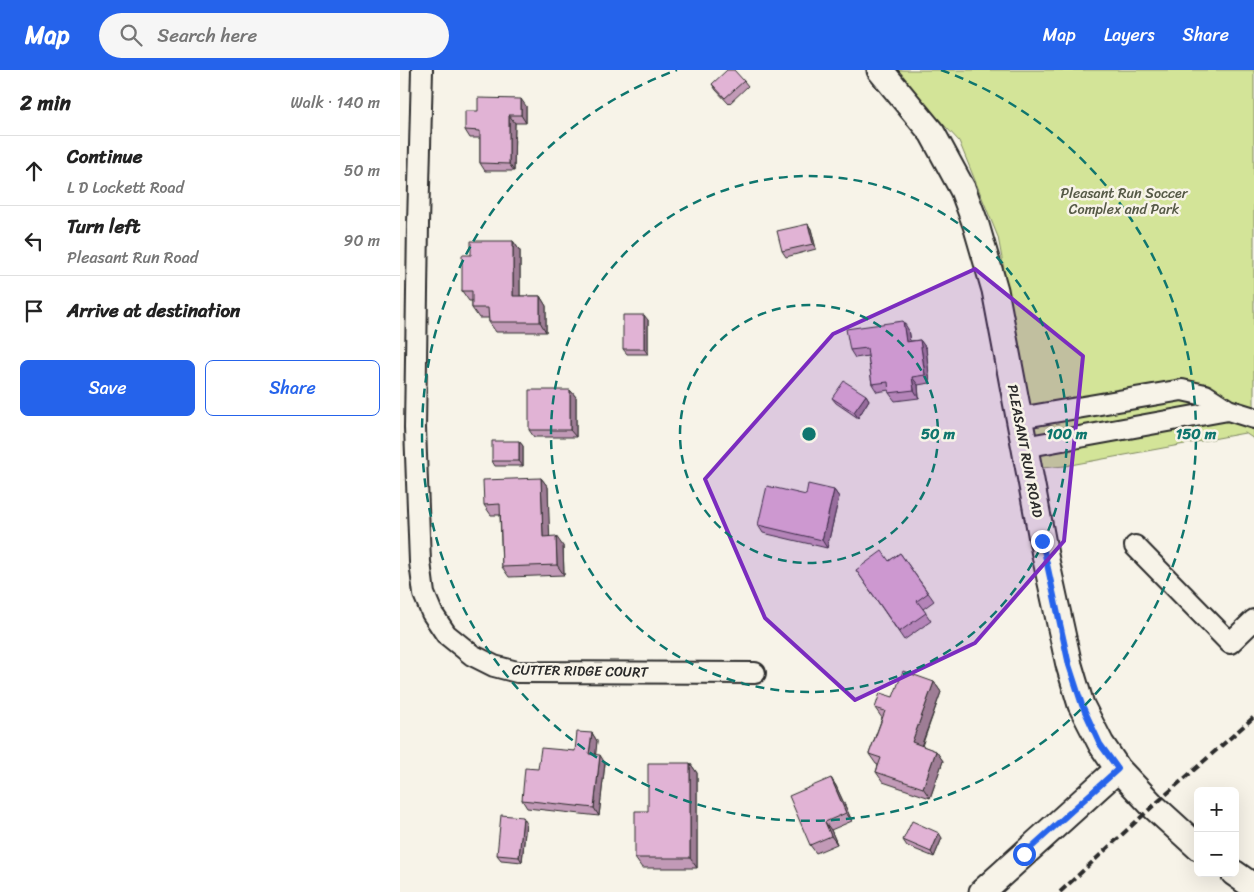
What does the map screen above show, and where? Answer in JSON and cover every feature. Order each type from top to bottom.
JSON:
[{"type":"main road","name":"PLEASANT RUN ROAD","points":[[880,70],[932,133],[963,190],[976,225],[995,290],[1046,560],[1069,665],[1082,705],[1100,744],[1118,769],[1153,806],[1194,843]]},
{"type":"main road","points":[[982,892],[1118,769]]},
{"type":"main road","points":[[1239,876],[1254,887]]},
{"type":"street","name":"CUTTER RIDGE COURT","points":[[422,70],[415,428],[420,562],[424,594],[432,613],[446,634],[472,655],[494,666],[517,672],[755,673]]},
{"type":"street","points":[[1019,418],[1182,390],[1205,395],[1228,410],[1254,418]]},
{"type":"street","points":[[1024,447],[1228,410]]},
{"type":"street","points":[[1135,546],[1230,643],[1254,620]]},
{"type":"highlighted area","points":[[975,269],[1083,356],[1064,541],[975,643],[855,700],[765,618],[705,479],[833,334]]},
{"type":"green space","name":"Pleasant Run Soccer Complex and Park","points":[[893,70],[1254,70],[1254,439],[1245,433],[1065,466],[1041,468],[998,237],[959,141]]},
{"type":"building","points":[[727,70],[734,70],[744,81],[725,98],[712,84]]},
{"type":"building","points":[[478,98],[521,99],[521,115],[509,115],[509,164],[480,163],[480,131],[465,130],[465,111],[478,111]]},
{"type":"building","points":[[808,224],[813,244],[782,251],[777,231]]},
{"type":"building","points":[[471,241],[513,241],[513,296],[540,296],[540,322],[489,322],[488,308],[472,308],[472,291],[462,291],[462,255],[471,255]]},
{"type":"building","points":[[623,315],[644,315],[644,349],[623,349]]},
{"type":"building","points":[[903,321],[906,342],[920,340],[925,375],[912,377],[914,390],[889,393],[888,382],[872,384],[867,348],[850,350],[846,329]]},
{"type":"building","points":[[844,381],[866,395],[854,412],[832,398]]},
{"type":"building","points":[[529,390],[570,390],[570,430],[529,430]]},
{"type":"building","points":[[492,441],[519,441],[519,461],[492,461]]},
{"type":"building","points":[[541,478],[543,537],[556,536],[557,565],[502,567],[500,504],[484,505],[483,480]]},
{"type":"building","points":[[808,484],[834,490],[822,540],[758,525],[767,486],[806,495]]},
{"type":"building","points":[[882,551],[889,561],[900,553],[928,593],[917,601],[926,613],[899,632],[856,570]]},
{"type":"building","points":[[903,671],[934,682],[912,742],[936,751],[923,788],[876,772],[881,758],[869,754],[885,711],[875,708],[880,693],[893,697]]},
{"type":"building","points":[[577,732],[592,733],[589,754],[600,755],[594,808],[522,800],[525,768],[538,769],[541,748],[575,751]]},
{"type":"building","points":[[648,763],[690,763],[690,858],[635,858],[635,811],[648,811]]},
{"type":"building","points":[[831,778],[846,813],[825,822],[831,836],[810,845],[789,796]]},
{"type":"building","points":[[501,815],[523,817],[519,857],[497,855]]},
{"type":"building","points":[[912,821],[939,833],[931,852],[903,840]]},
{"type":"railway","points":[[1060,892],[1153,806],[1254,717]]},
{"type":"route","points":[[1024,854],[1118,769],[1100,744],[1082,705],[1069,665],[1042,541]]}]
